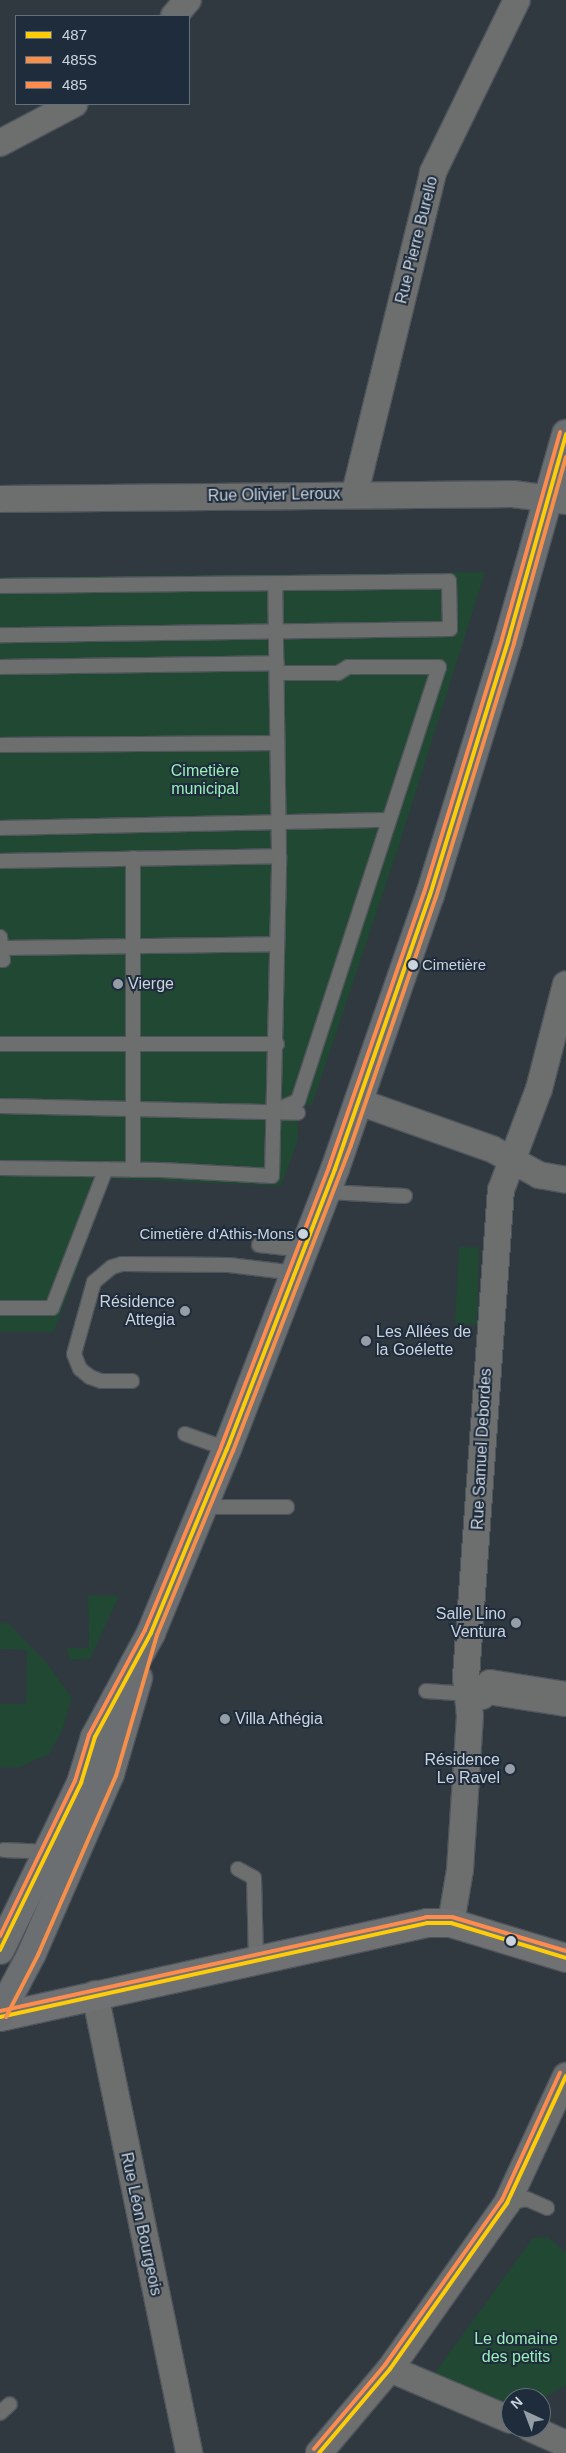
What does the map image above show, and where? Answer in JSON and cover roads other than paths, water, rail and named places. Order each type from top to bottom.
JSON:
[{"type":"main road","points":[[0,1950],[49,1852],[81,1782],[98,1730],[151,1633],[204,1507],[326,1192],[430,895],[557,500],[566,434]]},
{"type":"main road","points":[[0,2015],[32,1953],[110,1774],[151,1633]]},
{"type":"street","points":[[175,15],[188,0]]},
{"type":"street","name":"Rue Pierre Burello","points":[[355,494],[433,172],[517,0]]},
{"type":"street","points":[[0,143],[72,105]]},
{"type":"street","name":"Rue Olivier Leroux","points":[[0,499],[355,494],[513,494],[557,500]]},
{"type":"street","name":"Rue Samuel Debordes","points":[[451,1923],[460,1870],[470,1716],[475,1695],[466,1676],[487,1345],[501,1190],[539,1089],[566,984]]},
{"type":"street","points":[[359,1102],[492,1149],[539,1175],[566,1180]]},
{"type":"street","points":[[475,1695],[490,1683],[566,1695]]},
{"type":"street","points":[[0,2015],[427,1923],[451,1923],[566,1958]]},
{"type":"street","name":"Rue Léon Bourgeois","points":[[95,1994],[189,2453]]},
{"type":"street","points":[[319,2453],[390,2369],[507,2203],[566,2076]]},
{"type":"street","points":[[390,2369],[501,2416]]},
{"type":"street","points":[[551,2437],[566,2444]]},
{"type":"lane","points":[[0,586],[449,581],[450,629],[0,635]]},
{"type":"lane","points":[[0,1168],[133,1170],[272,1176],[277,1044],[279,856],[275,584]]},
{"type":"lane","points":[[0,667],[277,668],[338,673],[348,667],[439,667],[298,1101],[274,1111]]},
{"type":"lane","points":[[0,745],[276,743]]},
{"type":"lane","points":[[0,828],[388,820]]},
{"type":"lane","points":[[0,861],[279,856]]},
{"type":"lane","points":[[133,858],[133,1170]]},
{"type":"lane","points":[[1,948],[278,944]]},
{"type":"lane","points":[[0,1044],[277,1044]]},
{"type":"lane","points":[[0,1106],[298,1113]]},
{"type":"lane","points":[[0,1308],[52,1308],[106,1170]]},
{"type":"lane","points":[[326,1192],[406,1196]]},
{"type":"lane","points":[[259,1245],[300,1261]]},
{"type":"lane","points":[[132,1381],[101,1381],[90,1377],[80,1369],[74,1354],[94,1282],[112,1266],[122,1264],[228,1265],[300,1261]]},
{"type":"lane","points":[[185,1434],[227,1449]]},
{"type":"lane","points":[[204,1507],[287,1507]]},
{"type":"lane","points":[[426,1691],[475,1695],[566,1709]]},
{"type":"lane","points":[[4,1850],[49,1852]]},
{"type":"lane","points":[[238,1869],[254,1878],[256,1960]]},
{"type":"lane","points":[[507,2203],[527,2199],[547,2208]]},
{"type":"place","name":"Cimetière","points":[[413,965]]},
{"type":"place","name":"Vierge","points":[[118,984]]},
{"type":"place","name":"Cimetière d'Athis-Mons","points":[[303,1234]]},
{"type":"place","name":"Résidence Attegia","points":[[185,1311]]},
{"type":"place","name":"Les Allées de la Goélette","points":[[366,1341]]},
{"type":"place","name":"Salle Lino Ventura","points":[[516,1623]]},
{"type":"place","name":"Villa Athégia","points":[[225,1719]]},
{"type":"place","name":"Résidence Le Ravel","points":[[510,1769]]},
{"type":"park label","name":"Cimetière municipal","points":[[205,780]]},
{"type":"park label","name":"Le domaine des petits","points":[[516,2348]]}]
